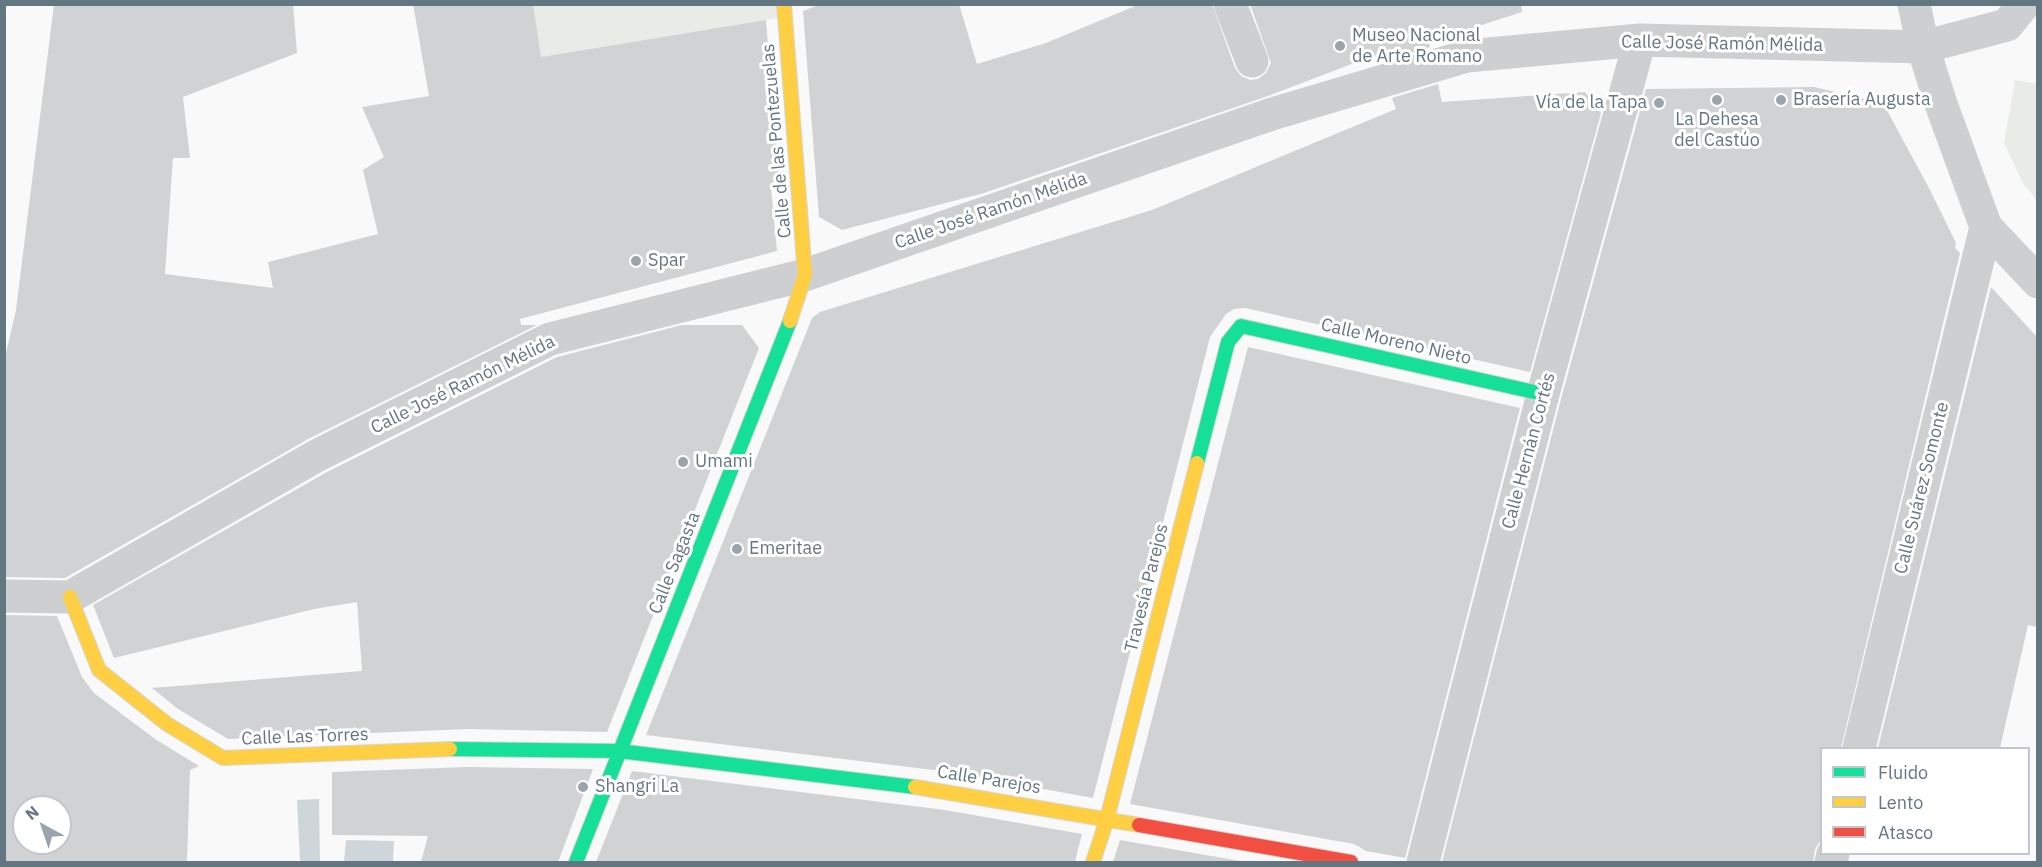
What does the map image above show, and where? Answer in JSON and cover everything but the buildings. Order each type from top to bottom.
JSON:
[{"type":"street","name":"Calle de las Pontezuelas","points":[[784,4],[805,275]]},
{"type":"street","points":[[1230,4],[1252,61]]},
{"type":"street","points":[[1914,4],[1923,47],[1941,104],[1986,227],[2037,282]]},
{"type":"street","name":"Calle José Ramón Mélida","points":[[70,597],[318,455],[550,339],[805,275],[1272,114],[1467,56],[1640,40],[1923,47],[2007,25],[2024,4]]},
{"type":"street","name":"Calle Hernán Cortés","points":[[1423,862],[1543,394],[1640,40]]},
{"type":"street","name":"Calle Suárez Somonte","points":[[1858,747],[1986,227]]},
{"type":"street","name":"Calle Sagasta","points":[[576,862],[795,309],[805,275]]},
{"type":"street","name":"Calle Moreno Nieto","points":[[1241,326],[1543,394]]},
{"type":"street","name":"Travesía Parejos","points":[[1093,862],[1107,819],[1228,342],[1241,326]]},
{"type":"street","points":[[4,596],[70,597]]},
{"type":"street","name":"Calle Las Torres","points":[[70,597],[99,670],[167,724],[223,758],[468,748],[620,752]]},
{"type":"street","name":"Calle Parejos","points":[[620,752],[948,791],[1351,862]]},
{"type":"shaded area","points":[[533,5],[784,5],[785,17],[541,57]]},
{"type":"shaded area","points":[[2015,80],[2037,84],[2037,200],[2024,185],[2004,143]]},
{"type":"shaded area","points":[[319,799],[320,862],[300,862],[297,800]]},
{"type":"shaded area","points":[[346,840],[394,841],[393,862],[344,862]]},
{"type":"traffic: fast","points":[[576,862],[790,321]]},
{"type":"traffic: fast","points":[[1197,463],[1228,342],[1241,326],[1543,394]]},
{"type":"traffic: fast","points":[[450,749],[619,751],[915,787]]},
{"type":"traffic: slow","points":[[784,4],[805,275],[790,321]]},
{"type":"traffic: slow","points":[[1093,862],[1107,819],[1197,463]]},
{"type":"traffic: slow","points":[[70,597],[99,670],[167,724],[223,758],[450,749]]},
{"type":"traffic: slow","points":[[915,787],[1139,825]]},
{"type":"traffic: jam","points":[[1139,825],[1351,862]]},
{"type":"place","name":"Museo Nacional de Arte Romano","points":[[1340,46]]},
{"type":"place","name":"La Dehesa del Castúo","points":[[1717,100]]},
{"type":"place","name":"Brasería Augusta","points":[[1781,100]]},
{"type":"place","name":"Vía de la Tapa","points":[[1659,103]]},
{"type":"place","name":"Spar","points":[[636,261]]},
{"type":"place","name":"Umami","points":[[683,462]]},
{"type":"place","name":"Emeritae","points":[[737,549]]},
{"type":"place","name":"Shangri La","points":[[583,787]]}]
